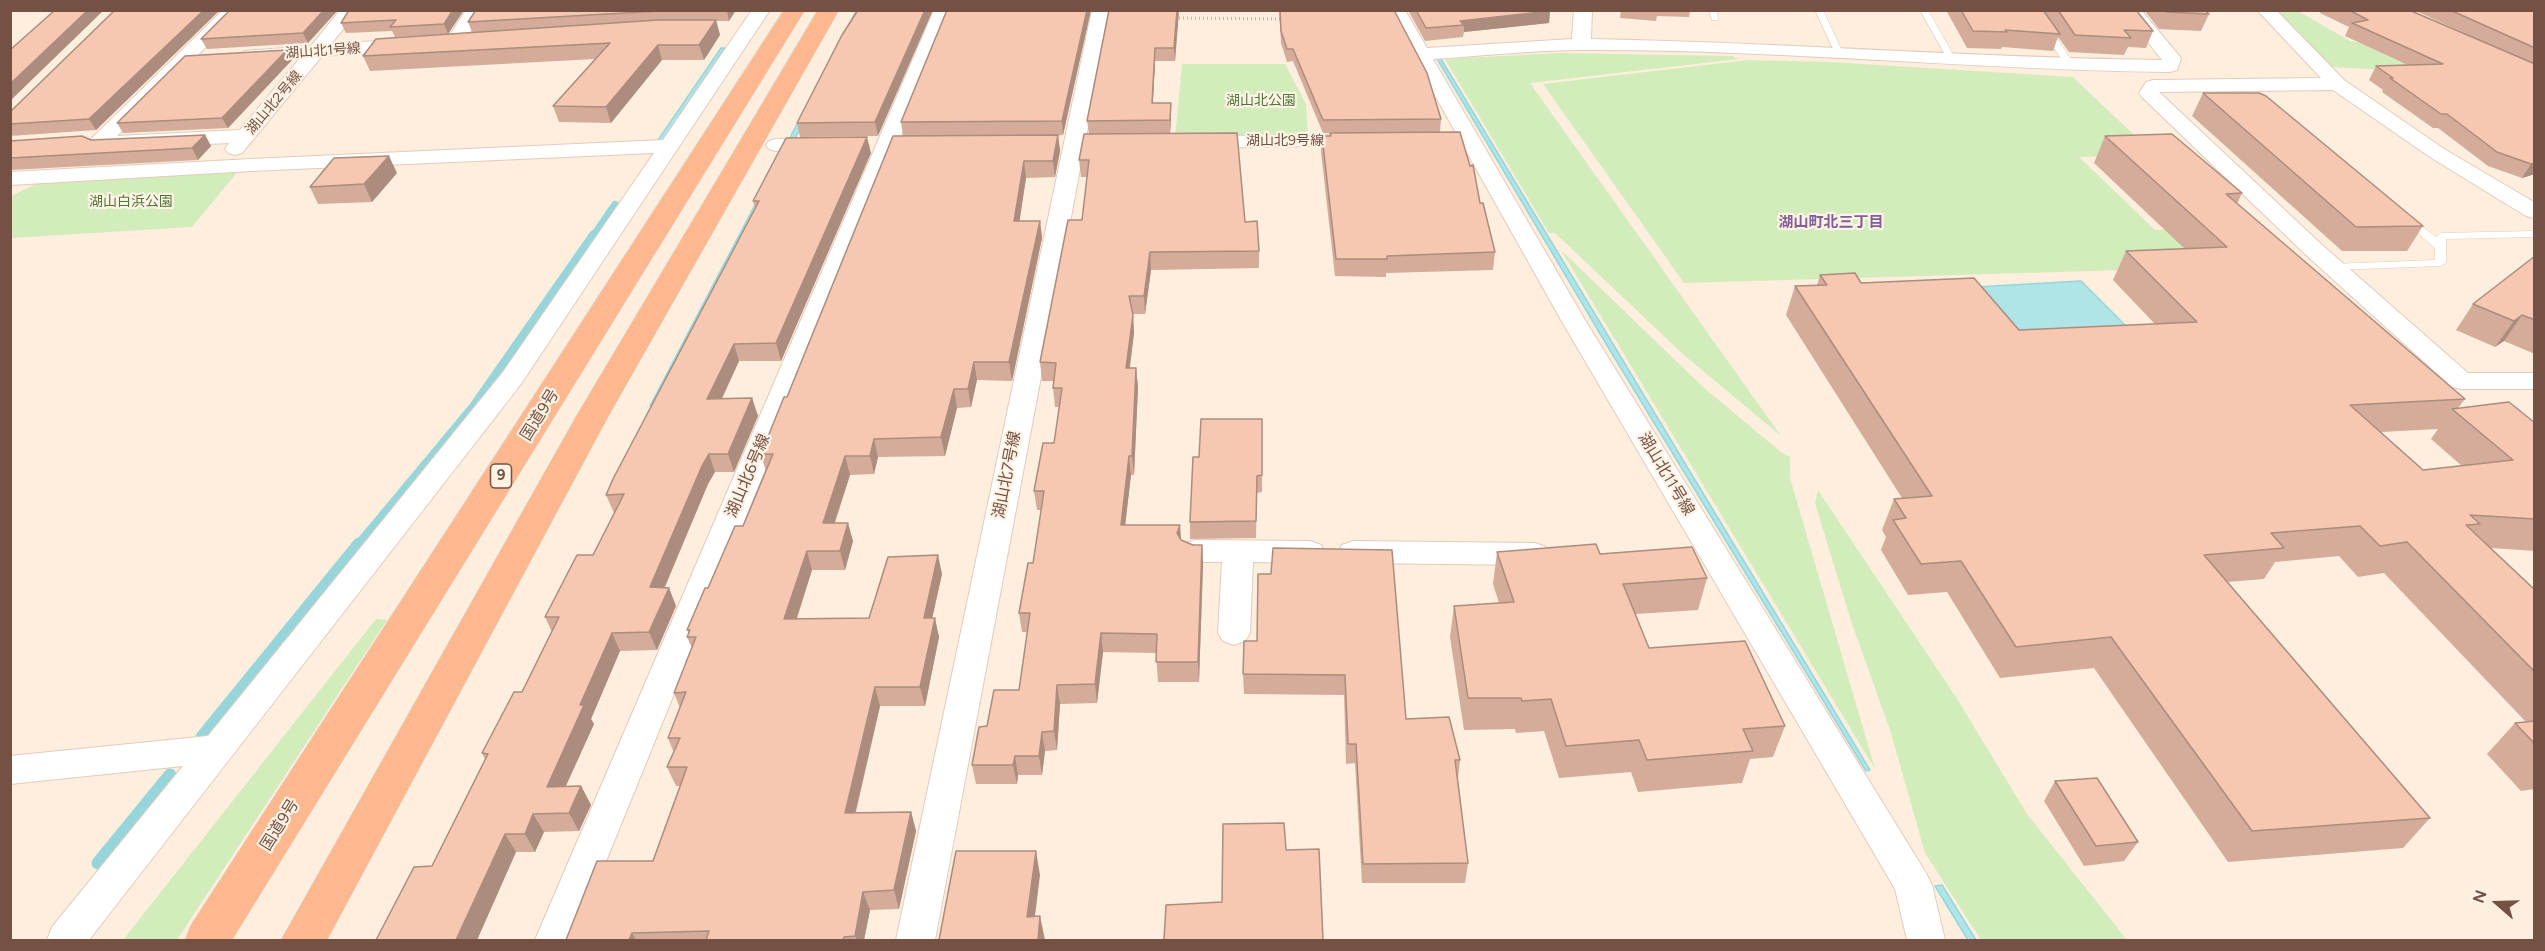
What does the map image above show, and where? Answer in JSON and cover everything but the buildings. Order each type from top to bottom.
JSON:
[{"type":"highway","name":"国道9号","points":[[207,940],[795,10]]},
{"type":"highway","points":[[303,940],[593,415],[829,10]]},
{"type":"street","points":[[234,10],[98,143],[246,136]]},
{"type":"street","name":"湖山北2号線","points":[[220,167],[350,10]]},
{"type":"street","points":[[455,41],[475,10]]},
{"type":"street","name":"湖山北6号線","points":[[554,940],[943,10]]},
{"type":"street","name":"湖山北7号線","points":[[915,940],[1101,10]]},
{"type":"street","name":"湖山北11号線","points":[[1396,10],[1421,54],[1459,140],[1573,320],[1913,885],[1926,940]]},
{"type":"street","points":[[1581,44],[1583,10]]},
{"type":"street","points":[[1421,54],[1581,44],[1839,53],[2070,65],[2170,66],[2172,58],[2131,10]]},
{"type":"street","points":[[2266,10],[2337,84],[2437,153],[2535,211]]},
{"type":"street","points":[[66,940],[512,378],[671,147],[746,22]]},
{"type":"street","name":"湖山北1号線","points":[[229,56],[478,40]]},
{"type":"street","points":[[185,59],[207,57]]},
{"type":"street","points":[[2337,84],[2252,89],[2153,86],[2149,93],[2333,267],[2461,381],[2535,381]]},
{"type":"street","points":[[82,139],[105,138]]},
{"type":"street","name":"湖山北9号線","points":[[1179,142],[1377,141]]},
{"type":"street","points":[[776,145],[843,144]]},
{"type":"street","points":[[14,183],[220,167],[671,147]]},
{"type":"street","points":[[1195,551],[1560,554]]},
{"type":"street","points":[[1234,633],[1238,551]]},
{"type":"street","points":[[1679,555],[1714,555]]},
{"type":"street","points":[[10,770],[217,749]]},
{"type":"lane","points":[[1819,10],[1839,53]]},
{"type":"lane","points":[[1924,10],[1952,60]]},
{"type":"lane","points":[[2032,10],[2070,65]]},
{"type":"lane","points":[[2395,208],[2441,247]]},
{"type":"lane","points":[[2333,267],[2440,263],[2441,236],[2535,234]]},
{"type":"path","points":[[1170,18],[1283,19]]},
{"type":"green space","points":[[2275,11],[2298,11],[2350,41],[2378,44],[2534,107],[2409,71],[2330,67]]},
{"type":"green space","points":[[1559,53],[1732,56],[1739,59],[1530,83],[1781,436],[1685,356],[1555,233],[1549,233],[1445,59]]},
{"type":"green space","points":[[1748,60],[1830,62],[2073,77],[2155,155],[2079,157],[2155,230],[2235,228],[2265,266],[1684,283],[1543,84]]},
{"type":"green space","name":"湖山北公園","points":[[1182,64],[1285,64],[1306,104],[1308,137],[1175,139]]},
{"type":"green space","name":"湖山白浜公園","points":[[240,169],[192,227],[11,238],[11,196],[40,182]]},
{"type":"green space","points":[[1561,250],[1703,387],[1782,453],[1790,457],[1790,478],[1875,769]]},
{"type":"green space","points":[[1818,490],[1956,697],[2027,814],[2127,940],[1981,940],[1925,853],[1890,730],[1851,621],[1815,503]]},
{"type":"green space","points":[[376,619],[387,620],[177,940],[123,940]]},
{"type":"water","points":[[856,11],[862,11],[751,222],[662,406],[650,406]]},
{"type":"water","points":[[721,48],[725,48],[661,143],[656,143]]},
{"type":"water","points":[[1436,57],[1441,59],[1870,770],[1866,771],[1608,347]]},
{"type":"water","points":[[2081,281],[2131,331],[2001,338],[1959,288]]},
{"type":"water","points":[[1942,885],[1976,940],[1968,940],[1935,886]]},
{"type":"waterway","points":[[593,237],[615,205]]},
{"type":"waterway","points":[[358,546],[473,408],[594,235]]},
{"type":"waterway","points":[[202,737],[359,544]]},
{"type":"waterway","points":[[98,863],[170,775]]},
{"type":"district","name":"湖山町北三丁目","points":[[1831,223]]}]
